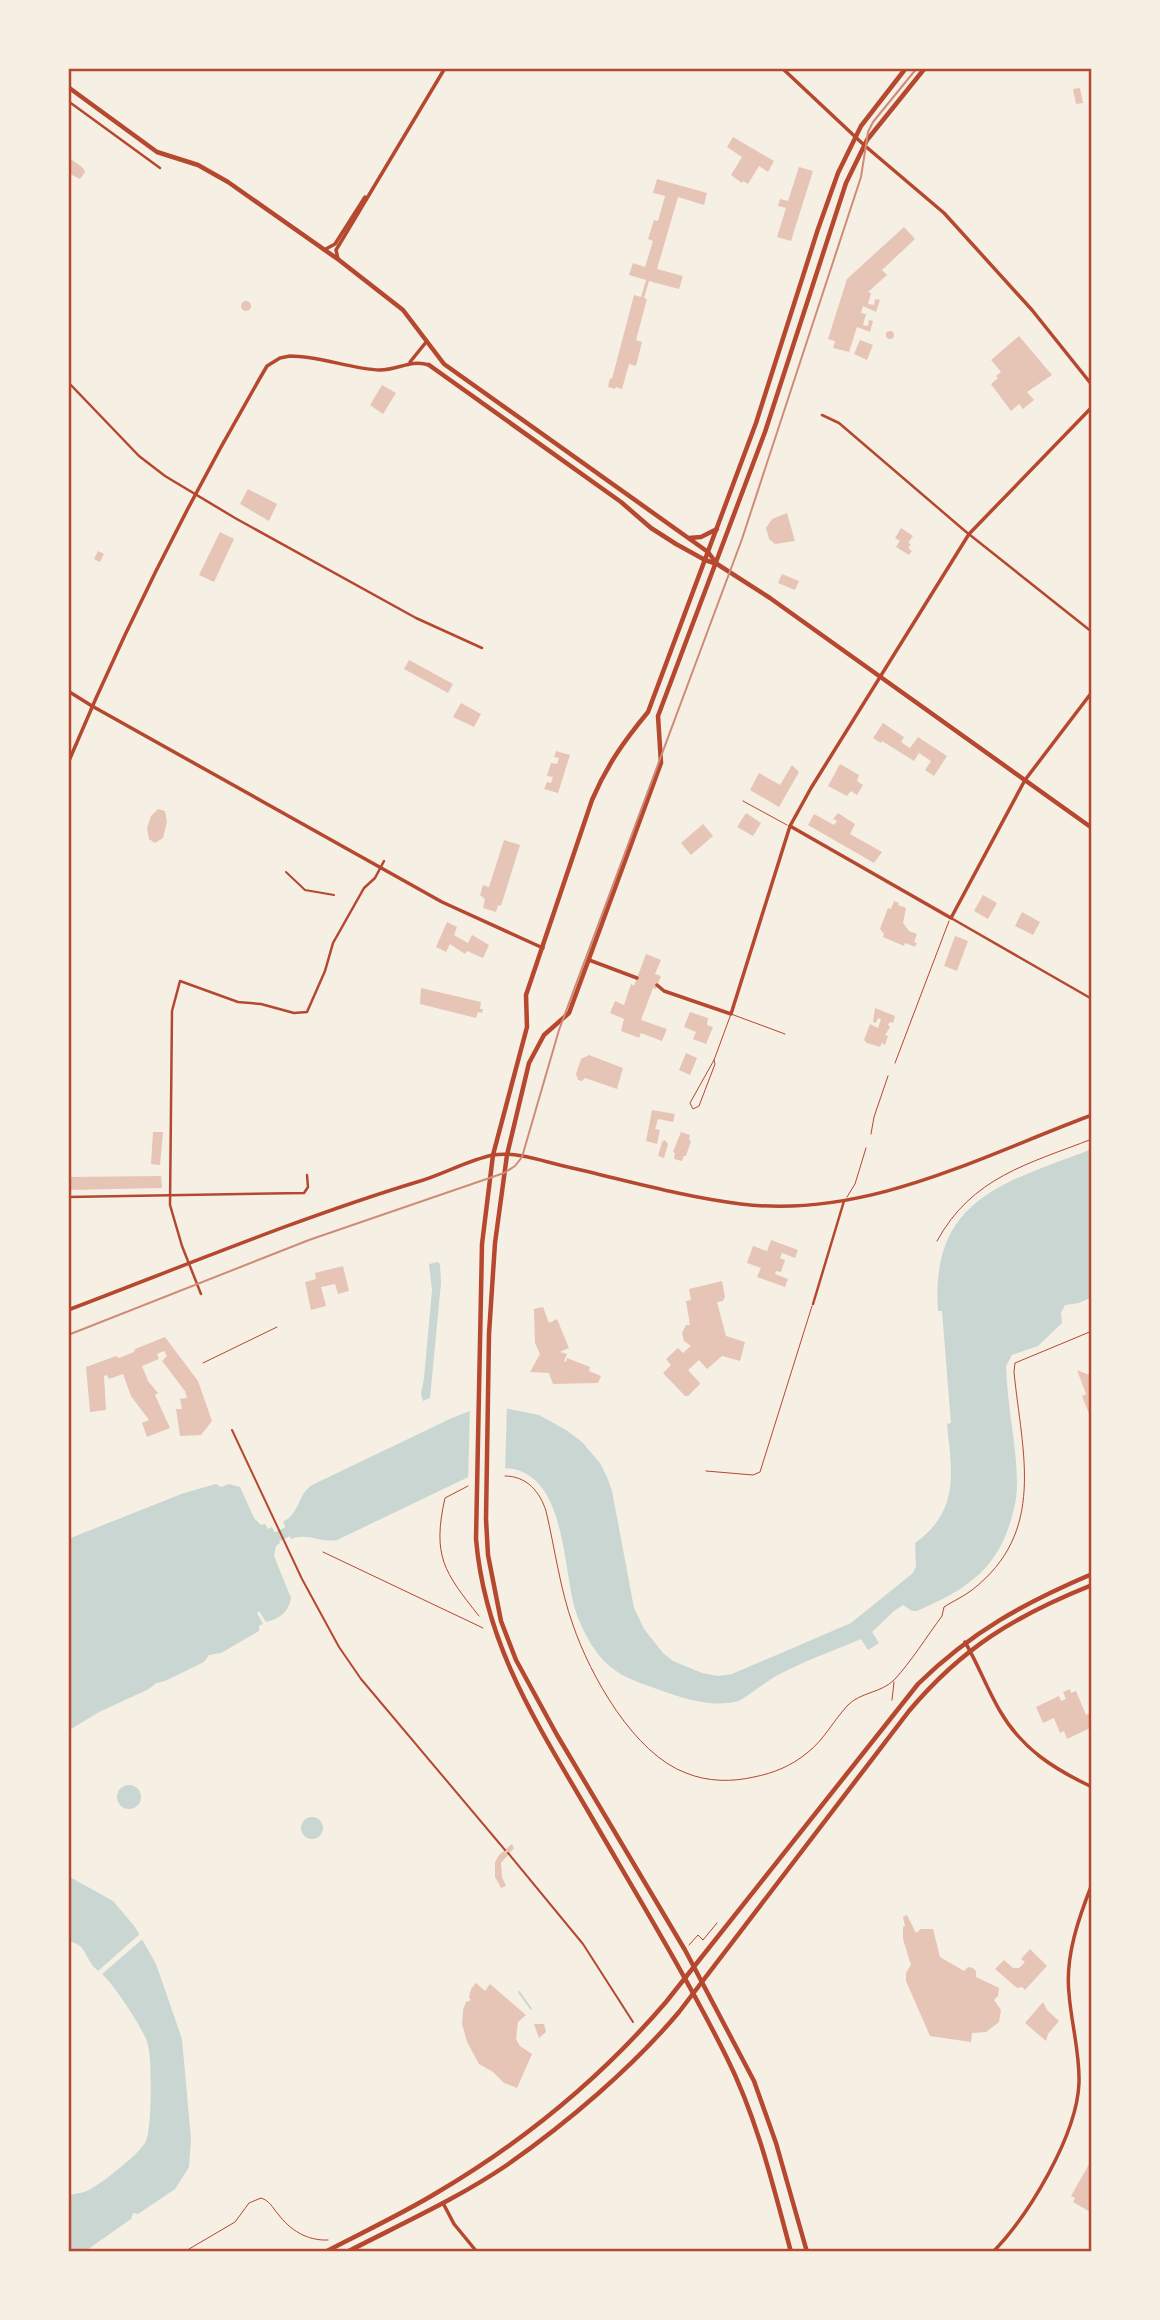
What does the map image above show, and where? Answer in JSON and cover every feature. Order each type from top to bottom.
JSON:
[{"type":"main road","points":[[339,260],[336,250],[445,68]]},
{"type":"main road","points":[[782,68],[855,137],[944,212],[1092,384]]},
{"type":"main road","points":[[791,2252],[758,2133],[744,2095],[693,1993],[545,1737],[507,1665],[492,1624],[477,1556],[482,1244],[493,1156],[527,1027],[526,995],[604,771],[650,708],[756,423],[826,204],[855,137],[906,68]]},
{"type":"main road","points":[[807,2252],[776,2143],[754,2081],[685,1950],[557,1735],[516,1660],[502,1621],[488,1555],[486,1499],[493,1269],[507,1155],[529,1063],[544,1035],[569,1013],[661,763],[658,716],[765,432],[836,209],[864,145],[925,68]]},
{"type":"main road","points":[[68,87],[158,152],[198,165],[218,176],[339,260],[403,310],[444,364],[708,552],[717,564]]},
{"type":"main road","points":[[324,250],[335,244],[369,193]]},
{"type":"main road","points":[[788,325],[792,334],[799,328]]},
{"type":"main road","points":[[68,763],[92,706],[195,493],[267,366],[280,358],[302,356],[375,370],[394,369],[408,363],[427,341]]},
{"type":"main road","points":[[408,363],[429,365],[621,502],[651,527],[770,598],[1092,828]]},
{"type":"main road","points":[[657,985],[664,991],[731,1014],[790,827],[879,677],[969,534],[1092,407]]},
{"type":"main road","points":[[756,423],[763,422],[765,432]]},
{"type":"main road","points":[[558,458],[556,450],[563,449]]},
{"type":"main road","points":[[688,538],[701,537],[717,528]]},
{"type":"main road","points":[[68,691],[445,904],[543,948]]},
{"type":"main road","points":[[790,827],[951,918],[1026,780],[1092,692]]},
{"type":"main road","points":[[650,708],[660,711]]},
{"type":"main road","points":[[589,960],[637,978]]},
{"type":"main road","points":[[68,1310],[365,1198],[493,1156],[507,1155],[701,1198],[784,1208],[844,1201],[918,1183],[1092,1115]]},
{"type":"main road","points":[[479,1346],[484,1351],[489,1347]]},
{"type":"main road","points":[[325,2252],[437,2193],[501,2152],[590,2083],[634,2040],[685,1979],[889,1717],[918,1684],[965,1642],[1026,1603],[1092,1574]]},
{"type":"main road","points":[[347,2252],[443,2203],[506,2166],[575,2112],[643,2052],[672,2021],[932,1683],[969,1649],[1036,1609],[1092,1585]]},
{"type":"main road","points":[[965,1642],[999,1710],[1021,1740],[1044,1762],[1092,1787]]},
{"type":"main road","points":[[545,1737],[557,1735]]},
{"type":"main road","points":[[993,2252],[1022,2217],[1059,2152],[1074,2118],[1079,2084],[1076,2036],[1068,1991],[1070,1959],[1092,1884]]},
{"type":"main road","points":[[443,2203],[454,2224],[477,2252]]},
{"type":"street","points":[[68,101],[160,168]]},
{"type":"street","points":[[68,382],[154,469],[235,518],[416,618],[482,648]]},
{"type":"street","points":[[822,415],[839,423],[969,534],[1092,632]]},
{"type":"street","points":[[201,1294],[176,1230],[170,1197],[172,1011],[180,981],[238,1002],[261,1003],[299,1014],[307,1012],[333,943],[364,888],[375,878],[384,861]]},
{"type":"street","points":[[286,872],[305,890],[334,895]]},
{"type":"street","points":[[951,918],[1092,999]]},
{"type":"street","points":[[68,1198],[304,1193],[308,1187],[307,1174]]},
{"type":"street","points":[[813,1304],[844,1201]]},
{"type":"street","points":[[232,1430],[319,1612],[361,1679],[505,1850]]},
{"type":"street","points":[[508,1853],[583,1944],[633,2022]]},
{"type":"lane","points":[[743,801],[790,827]]},
{"type":"lane","points":[[895,1063],[951,918]]},
{"type":"lane","points":[[714,1060],[710,1063],[699,1089],[694,1093],[690,1103],[693,1108],[699,1107],[731,1014],[785,1034]]},
{"type":"lane","points":[[871,1134],[888,1076]]},
{"type":"lane","points":[[844,1201],[855,1184],[866,1148]]},
{"type":"lane","points":[[706,1471],[753,1475],[760,1472],[813,1304]]},
{"type":"lane","points":[[203,1363],[278,1327]]},
{"type":"path","points":[[937,1241],[958,1209],[990,1181],[1092,1139]]},
{"type":"path","points":[[505,1476],[517,1477],[526,1482],[542,1499],[569,1615],[584,1652],[627,1724],[650,1749],[682,1772],[708,1779],[733,1780],[759,1776],[787,1767],[816,1746],[849,1705],[879,1691],[894,1679],[942,1616],[944,1607],[972,1590],[999,1563],[1018,1528],[1024,1508],[1026,1480],[1015,1363],[1092,1331]]},
{"type":"path","points":[[468,1486],[445,1498],[438,1541],[441,1557],[450,1577],[480,1616]]},
{"type":"path","points":[[323,1552],[483,1628]]},
{"type":"path","points":[[892,1700],[894,1679]]},
{"type":"path","points":[[685,1950],[698,1935],[703,1940],[717,1923]]},
{"type":"path","points":[[184,2252],[235,2222],[249,2203],[261,2198],[268,2200],[284,2222],[300,2234],[317,2240],[328,2240]]},
{"type":"shaded area","points":[[1092,1149],[1092,1297],[1065,1305],[1061,1313],[1062,1323],[1038,1346],[1012,1355],[1006,1366],[1017,1485],[1015,1505],[1006,1535],[988,1564],[964,1586],[917,1611],[903,1605],[894,1611],[872,1632],[879,1643],[868,1650],[861,1639],[788,1670],[741,1700],[728,1703],[689,1699],[630,1679],[605,1662],[581,1626],[574,1606],[561,1534],[554,1510],[543,1490],[529,1475],[508,1468],[481,1471],[337,1540],[303,1537],[291,1539],[283,1522],[293,1513],[312,1485],[452,1418],[475,1409],[499,1407],[539,1415],[582,1442],[600,1463],[612,1491],[634,1608],[644,1629],[673,1661],[702,1673],[718,1676],[732,1674],[851,1623],[913,1573],[916,1566],[915,1543],[930,1531],[940,1518],[950,1490],[947,1424],[951,1423],[942,1311],[938,1311],[939,1273],[946,1243],[960,1219],[979,1200],[1002,1185]]},
{"type":"shaded area","points":[[438,1262],[441,1283],[430,1398],[423,1401],[421,1394],[432,1290],[429,1264]]},
{"type":"shaded area","points":[[216,1484],[221,1487],[229,1484],[240,1487],[254,1518],[268,1529],[272,1527],[280,1543],[276,1546],[274,1556],[291,1598],[286,1611],[266,1622],[259,1611],[257,1613],[263,1624],[259,1626],[259,1631],[221,1653],[209,1655],[204,1662],[99,1712],[68,1731],[68,1539],[184,1493]]},
{"type":"shaded area","points":[[129,1785],[138,1788],[141,1797],[138,1806],[129,1809],[120,1806],[117,1797],[120,1788]]},
{"type":"shaded area","points":[[312,1817],[320,1820],[323,1828],[320,1836],[312,1839],[304,1836],[301,1828],[304,1820]]},
{"type":"shaded area","points":[[68,1876],[113,1901],[135,1927],[156,1964],[182,2039],[191,2139],[189,2167],[175,2189],[138,2214],[133,2213],[131,2219],[84,2252],[68,2252],[68,2195],[87,2191],[103,2181],[129,2160],[146,2141],[150,2109],[150,2064],[146,2039],[130,2010],[93,1966],[81,1947],[68,1941]]},
{"type":"pier","points":[[507,1404],[505,1472],[493,1472],[468,1481],[470,1407]]},
{"type":"pier","points":[[142,1932],[145,1937],[101,1975],[98,1971]]},
{"type":"building","points":[[1080,88],[1083,103],[1076,104],[1073,89]]},
{"type":"building","points":[[733,137],[774,161],[768,172],[759,166],[748,184],[731,175],[742,157],[727,147]]},
{"type":"building","points":[[68,157],[83,168],[85,172],[80,179],[68,173]]},
{"type":"building","points":[[799,167],[813,171],[791,241],[777,237],[786,208],[778,206],[780,199],[788,201]]},
{"type":"building","points":[[657,179],[707,193],[704,205],[678,197],[657,269],[683,276],[679,289],[649,281],[636,340],[642,342],[636,366],[629,364],[622,389],[615,389],[608,387],[610,378],[612,379],[634,295],[641,297],[646,280],[629,275],[633,263],[645,267],[653,241],[648,239],[654,220],[658,221],[665,196],[653,193]]},
{"type":"building","points":[[904,227],[915,239],[882,270],[887,275],[868,292],[871,293],[868,304],[874,305],[875,299],[880,300],[876,312],[863,306],[861,313],[866,314],[863,325],[868,326],[869,320],[873,321],[870,332],[857,327],[849,352],[833,348],[835,341],[828,339],[847,279]]},
{"type":"building","points":[[246,301],[251,306],[246,311],[241,306]]},
{"type":"building","points":[[890,331],[894,335],[890,339],[886,335]]},
{"type":"building","points":[[1019,336],[1052,375],[1027,392],[1034,400],[1023,409],[1019,404],[1011,411],[991,384],[1001,372],[991,360]]},
{"type":"building","points":[[860,340],[873,345],[867,360],[854,354]]},
{"type":"building","points":[[382,385],[396,393],[383,414],[370,405]]},
{"type":"building","points":[[248,489],[277,504],[269,521],[240,504]]},
{"type":"building","points":[[787,513],[795,541],[775,544],[769,539],[766,528],[772,519]]},
{"type":"building","points":[[901,528],[913,536],[908,543],[911,544],[908,548],[912,551],[909,555],[896,547],[900,541],[895,538]]},
{"type":"building","points":[[220,532],[234,539],[214,582],[199,575]]},
{"type":"building","points":[[98,551],[104,554],[100,562],[94,559]]},
{"type":"building","points":[[782,574],[799,581],[795,590],[778,583]]},
{"type":"building","points":[[409,660],[453,684],[448,693],[404,669]]},
{"type":"building","points":[[461,703],[481,714],[474,727],[453,717]]},
{"type":"building","points":[[883,723],[904,737],[901,742],[910,748],[918,737],[947,756],[934,776],[925,770],[931,761],[919,753],[914,761],[873,738]]},
{"type":"building","points":[[556,751],[570,755],[558,793],[544,789],[553,777],[547,776],[551,763],[557,764],[559,758],[554,757]]},
{"type":"building","points":[[840,764],[859,775],[857,781],[863,785],[857,795],[851,791],[847,796],[828,786]]},
{"type":"building","points":[[792,765],[799,772],[779,807],[750,790],[759,773],[780,785]]},
{"type":"building","points":[[158,809],[165,811],[167,822],[163,838],[155,843],[149,839],[147,828],[151,816]]},
{"type":"building","points":[[746,813],[761,823],[753,836],[737,827]]},
{"type":"building","points":[[838,813],[855,824],[850,834],[882,852],[874,863],[808,825],[814,814],[834,825],[837,821],[833,819]]},
{"type":"building","points":[[703,824],[713,836],[691,855],[681,843]]},
{"type":"building","points":[[504,840],[520,845],[501,906],[498,905],[496,912],[483,908],[485,899],[480,895],[483,885],[489,887]]},
{"type":"building","points":[[983,895],[997,903],[988,919],[974,911]]},
{"type":"building","points":[[894,901],[906,908],[903,923],[909,931],[917,934],[915,947],[905,943],[904,946],[883,937],[880,929],[888,908],[891,909]]},
{"type":"building","points":[[1022,912],[1040,922],[1033,935],[1015,926]]},
{"type":"building","points":[[447,922],[457,927],[454,935],[468,943],[472,935],[489,945],[483,958],[467,951],[465,954],[450,944],[446,952],[436,947]]},
{"type":"building","points":[[955,936],[968,941],[957,971],[944,966]]},
{"type":"building","points":[[646,954],[661,960],[655,974],[661,976],[656,989],[653,988],[641,1020],[667,1029],[662,1041],[641,1033],[639,1038],[621,1031],[624,1019],[610,1013],[615,1001],[624,1005]]},
{"type":"building","points":[[421,988],[481,1002],[482,1013],[478,1012],[476,1018],[420,1004]]},
{"type":"building","points":[[875,1008],[895,1016],[893,1023],[888,1025],[890,1027],[885,1035],[888,1036],[885,1045],[882,1043],[880,1047],[864,1040],[870,1024],[878,1028],[881,1019],[873,1022]]},
{"type":"building","points":[[690,1012],[708,1018],[707,1025],[713,1027],[706,1044],[693,1039],[696,1032],[684,1027]]},
{"type":"building","points":[[686,1053],[697,1058],[690,1075],[679,1070]]},
{"type":"building","points":[[589,1055],[623,1068],[617,1089],[585,1078],[578,1080],[576,1074],[581,1059]]},
{"type":"building","points":[[652,1110],[675,1114],[673,1122],[658,1119],[655,1129],[660,1130],[657,1144],[646,1141]]},
{"type":"building","points":[[153,1132],[163,1132],[160,1165],[151,1164]]},
{"type":"building","points":[[681,1132],[690,1135],[691,1141],[682,1161],[674,1159],[673,1152]]},
{"type":"building","points":[[665,1140],[668,1144],[664,1158],[658,1156]]},
{"type":"building","points":[[161,1176],[162,1188],[68,1190],[68,1177]]},
{"type":"building","points":[[771,1240],[798,1250],[795,1258],[782,1253],[780,1258],[785,1260],[781,1272],[776,1271],[775,1274],[788,1279],[785,1287],[757,1277],[761,1268],[747,1263],[753,1246],[767,1251]]},
{"type":"building","points":[[343,1266],[349,1291],[338,1294],[335,1284],[321,1287],[326,1306],[311,1310],[305,1282],[316,1279],[315,1273]]},
{"type":"building","points":[[722,1281],[725,1297],[723,1301],[717,1302],[726,1336],[745,1342],[740,1361],[722,1356],[707,1369],[699,1360],[688,1370],[700,1383],[685,1396],[663,1373],[671,1365],[666,1359],[678,1348],[683,1353],[691,1346],[684,1341],[682,1333],[686,1325],[690,1325],[686,1301],[691,1300],[689,1289]]},
{"type":"building","points":[[543,1307],[549,1323],[557,1319],[569,1348],[560,1352],[567,1354],[564,1361],[566,1362],[567,1358],[590,1367],[589,1371],[601,1376],[598,1383],[553,1384],[549,1373],[530,1372],[540,1354],[535,1343],[534,1309]]},
{"type":"building","points":[[165,1337],[198,1381],[212,1421],[201,1435],[180,1436],[176,1409],[182,1409],[180,1399],[187,1398],[185,1391],[162,1361],[167,1356],[164,1351],[157,1354],[159,1359],[142,1366],[148,1381],[158,1393],[155,1395],[170,1428],[147,1437],[142,1423],[149,1420],[131,1396],[123,1374],[109,1379],[107,1375],[104,1376],[106,1410],[90,1412],[86,1367],[116,1356],[119,1358]]},
{"type":"building","points":[[1077,1370],[1092,1376],[1092,1421],[1082,1396],[1086,1394]]},
{"type":"building","points":[[1070,1689],[1071,1693],[1076,1691],[1086,1715],[1092,1712],[1092,1727],[1067,1739],[1064,1731],[1060,1733],[1054,1718],[1043,1723],[1036,1707],[1059,1696],[1061,1701],[1066,1699],[1063,1692]]},
{"type":"building","points":[[512,1844],[514,1848],[501,1863],[506,1886],[501,1888],[495,1877],[495,1862]]},
{"type":"building","points":[[907,1915],[916,1933],[921,1929],[933,1929],[940,1957],[964,1971],[968,1967],[973,1968],[976,1977],[999,1988],[998,1996],[994,2000],[1001,2010],[999,2022],[986,2032],[972,2033],[971,2042],[930,2036],[906,1981],[906,1973],[911,1965],[903,1939],[903,1917]]},
{"type":"building","points":[[1030,1949],[1047,1966],[1025,1990],[1022,1987],[1017,1988],[995,1969],[1004,1960],[1013,1968],[1019,1968],[1025,1962],[1021,1959]]},
{"type":"building","points":[[476,1983],[485,1991],[490,1984],[526,2015],[518,2022],[516,2039],[520,2046],[532,2054],[517,2088],[504,2083],[493,2072],[479,2064],[467,2042],[462,2024],[463,2010],[466,2002],[471,2000],[471,1989]]},
{"type":"building","points":[[1043,2002],[1059,2021],[1048,2034],[1046,2041],[1025,2023]]},
{"type":"building","points":[[534,2024],[544,2024],[546,2032],[539,2038]]},
{"type":"building","points":[[1092,2159],[1092,2213],[1073,2202],[1075,2198],[1071,2196]]},
{"type":"waterway","points":[[267,1542],[299,1526]]},
{"type":"waterway","points":[[519,1992],[531,2009]]},
{"type":"tram line","points":[[68,1335],[309,1240],[504,1173],[522,1157],[559,1030],[742,539],[861,177],[868,132],[873,122],[917,68]]}]
